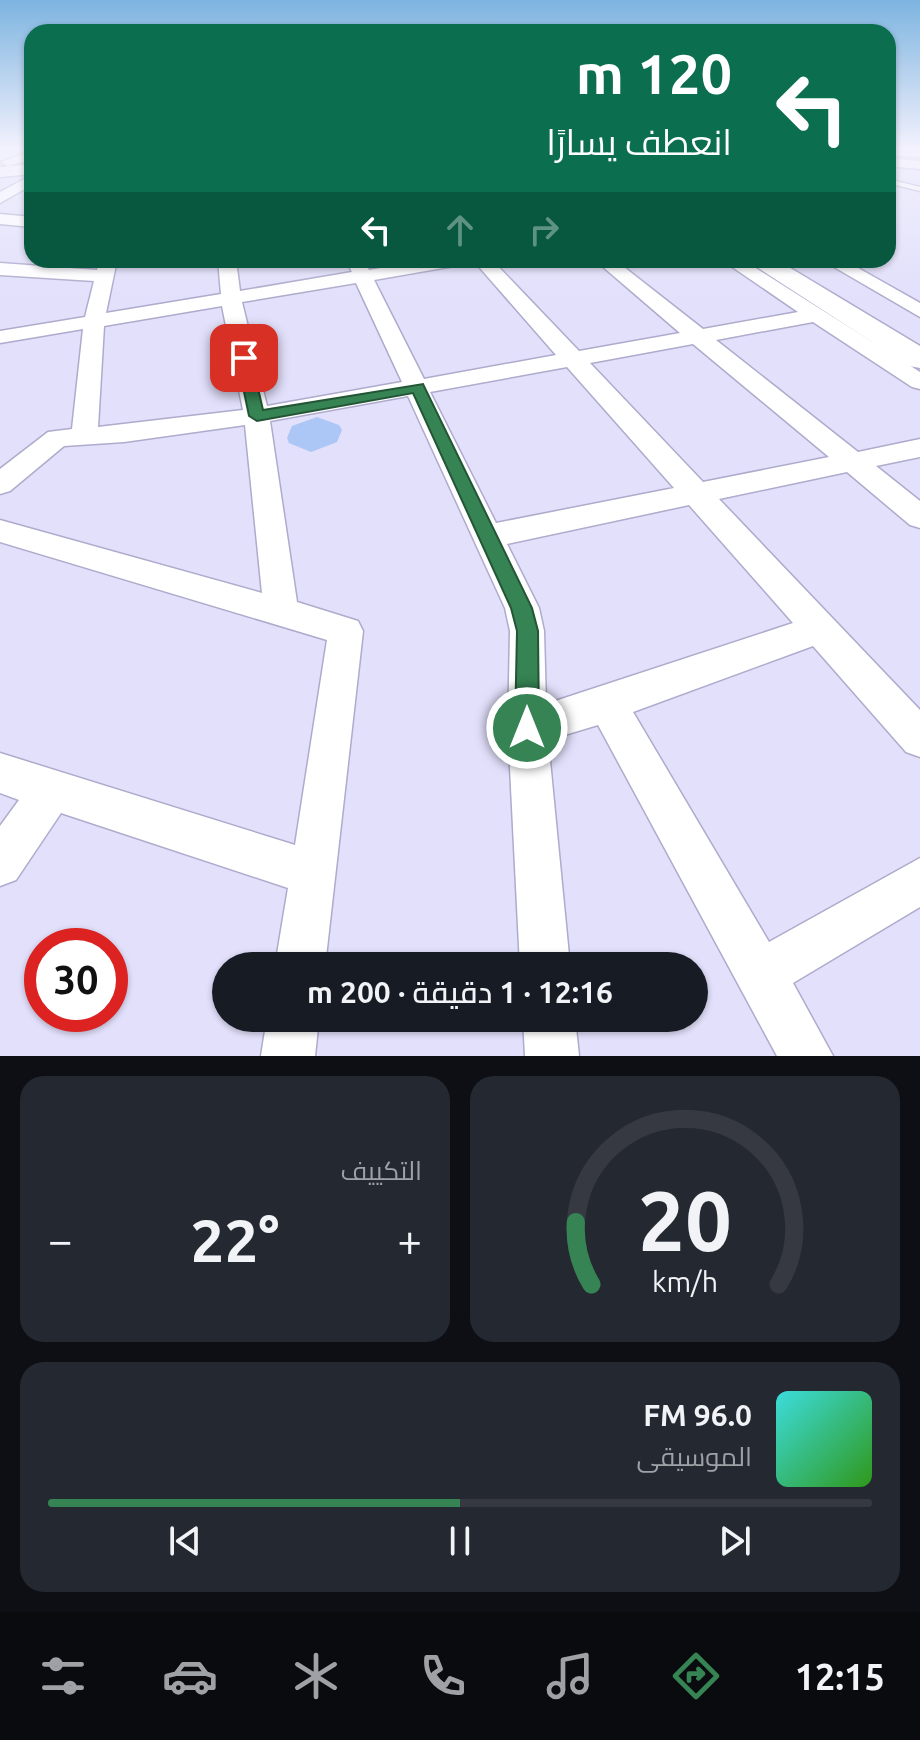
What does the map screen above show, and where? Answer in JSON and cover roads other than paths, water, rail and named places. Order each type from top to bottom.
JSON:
[{"type":"main road","points":[[772,268],[920,359]]},
{"type":"main road","points":[[808,268],[920,334]]},
{"type":"street","points":[[0,219],[24,221]]},
{"type":"street","points":[[0,269],[106,268],[94,322],[84,437]]},
{"type":"street","points":[[228,268],[231,299],[257,416],[281,611]]},
{"type":"street","points":[[2,339],[231,299],[359,268],[515,588],[527,631],[527,728],[544,952]]},
{"type":"street","points":[[489,268],[920,738]]},
{"type":"street","points":[[614,268],[920,517]]},
{"type":"street","points":[[744,268],[920,382]]},
{"type":"street","points":[[845,268],[920,311]]},
{"type":"street","points":[[0,484],[57,438],[257,416],[698,339],[817,315]]},
{"type":"street","points":[[489,536],[920,448]]},
{"type":"street","points":[[0,531],[346,631],[302,952]]},
{"type":"street","points":[[527,728],[607,704],[820,629]]},
{"type":"street","points":[[607,704],[806,1056]]},
{"type":"street","points":[[0,773],[313,874]]},
{"type":"street","points":[[0,864],[52,790]]},
{"type":"street","points":[[760,975],[920,881]]},
{"type":"street","points":[[288,1056],[291,1032]]},
{"type":"street","points":[[550,1032],[552,1056]]}]
